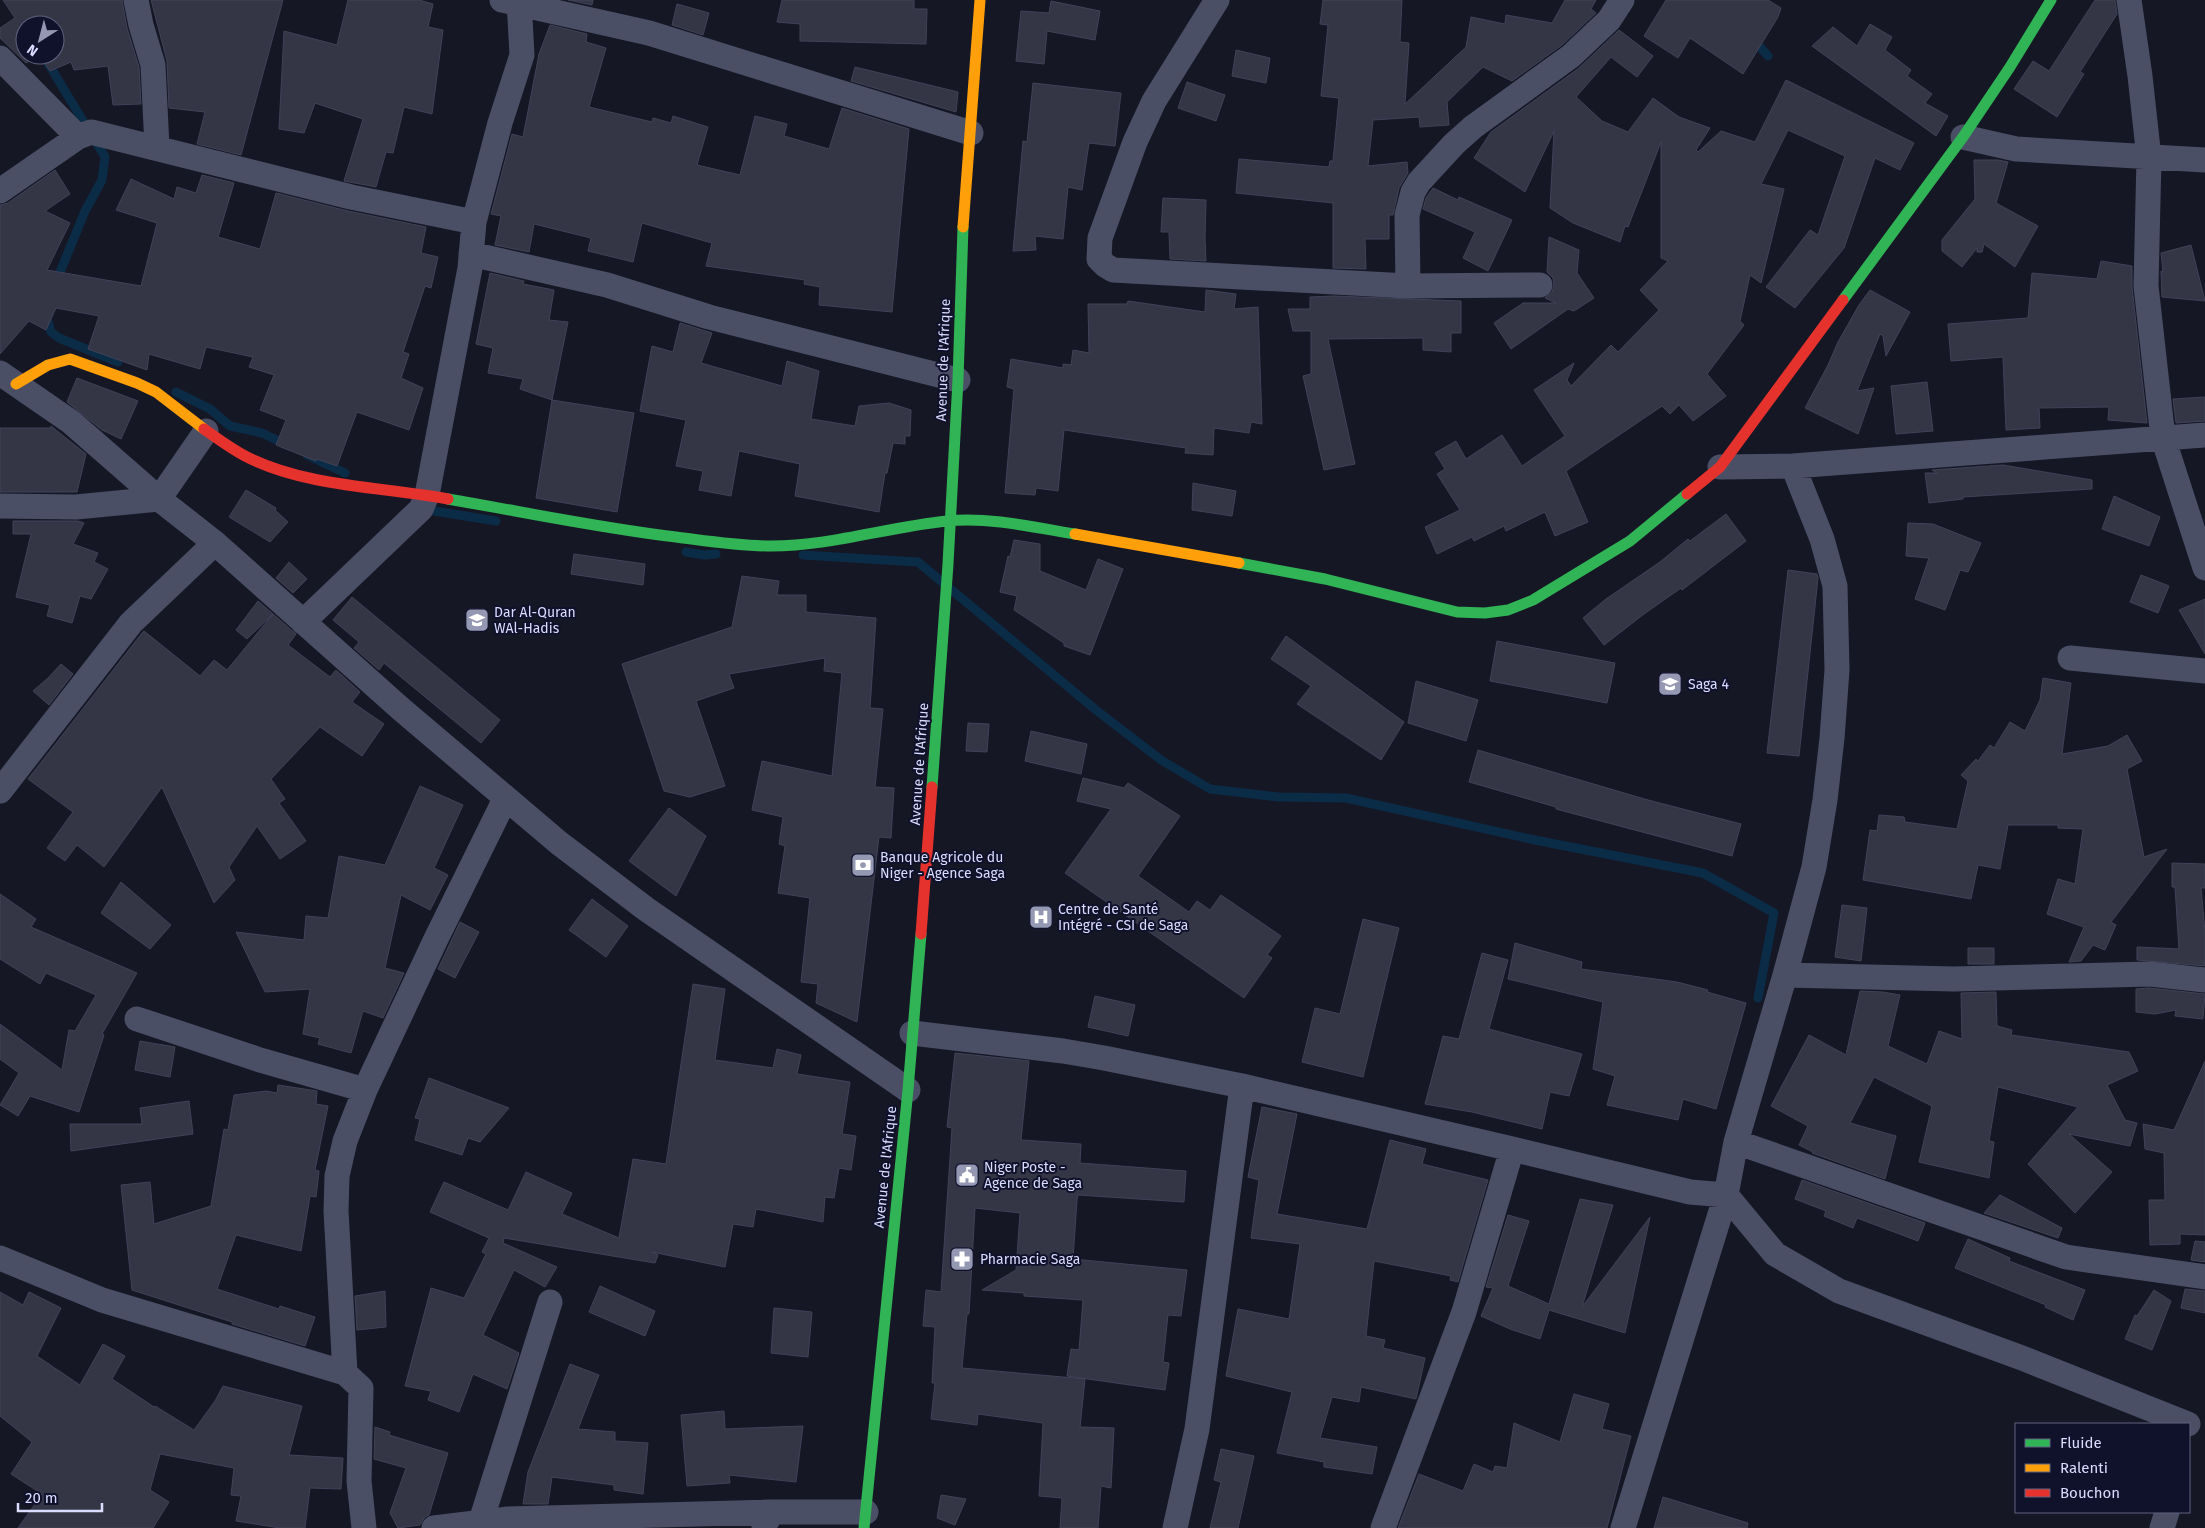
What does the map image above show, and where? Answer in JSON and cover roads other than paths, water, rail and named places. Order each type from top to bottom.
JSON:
[{"type":"street","points":[[136,0],[141,25],[154,65],[157,147]]},
{"type":"street","name":"Avenue de l'Afrique","points":[[865,1520],[908,1090],[945,623],[958,380],[961,260],[980,0]]},
{"type":"street","points":[[1217,0],[1154,101],[1135,142],[1100,238],[1099,259],[1105,265],[1113,270],[1408,286],[1540,285]]},
{"type":"street","points":[[1408,286],[1407,215],[1413,192],[1419,182],[1454,144],[1473,127],[1571,56],[1609,20],[1622,0]]},
{"type":"street","points":[[8,379],[50,363],[70,360],[137,383],[156,392],[206,431],[249,458],[286,472],[335,482],[427,495],[634,532],[728,544],[772,546],[950,521],[1000,522],[1146,545],[1325,579],[1457,612],[1485,613],[1508,610],[1533,600],[1630,541],[1720,467],[1963,138],[2051,0]]},
{"type":"street","points":[[2129,0],[2149,158],[2147,294],[2163,438],[2205,568]]},
{"type":"street","points":[[303,622],[421,509],[427,495],[472,254],[474,222],[500,123],[522,55],[513,2],[649,33],[971,132]]},
{"type":"street","points":[[0,58],[78,137]]},
{"type":"street","points":[[0,191],[78,137],[91,132],[351,197],[474,222]]},
{"type":"street","points":[[1963,138],[2016,149],[2205,160]]},
{"type":"street","points":[[472,254],[607,285],[709,317],[958,380]]},
{"type":"street","points":[[8,379],[71,422],[159,499],[215,542],[303,622],[505,799],[559,843],[646,909],[908,1090]]},
{"type":"street","points":[[0,506],[76,507],[159,499],[206,431]]},
{"type":"street","points":[[1720,467],[1793,466],[2205,435]]},
{"type":"street","points":[[1623,1528],[1726,1195],[1736,1142],[1785,975],[1814,867],[1822,820],[1832,738],[1837,670],[1835,586],[1822,539],[1793,466]]},
{"type":"street","points":[[0,791],[131,623],[215,542]]},
{"type":"street","points":[[2070,658],[2205,671]]},
{"type":"street","points":[[345,1373],[336,1211],[337,1176],[345,1141],[365,1090],[435,941],[505,799]]},
{"type":"street","points":[[1785,975],[1954,979],[2150,974],[2205,980]]},
{"type":"street","points":[[137,1019],[260,1060],[365,1090]]},
{"type":"street","points":[[912,1032],[1063,1051],[1242,1086],[1512,1148],[1690,1192],[1726,1195],[1775,1254],[1839,1291],[2022,1358],[2180,1423]]},
{"type":"street","points":[[1175,1528],[1198,1429],[1242,1086]]},
{"type":"street","points":[[1736,1142],[2066,1257],[2205,1277]]},
{"type":"street","points":[[1383,1528],[1464,1312],[1512,1148]]},
{"type":"street","points":[[0,1258],[102,1300],[345,1373],[360,1388],[359,1480],[364,1528]]},
{"type":"street","points":[[481,1521],[550,1302]]},
{"type":"street","points":[[2162,1528],[2166,1513]]},
{"type":"street","points":[[434,1528],[481,1521],[865,1520]]},
{"type":"waterway","points":[[1753,39],[1768,56]]},
{"type":"waterway","points":[[49,65],[105,157],[102,180],[85,211],[56,282]]},
{"type":"waterway","points":[[46,315],[51,332],[59,338],[118,362]]},
{"type":"waterway","points":[[176,392],[210,409],[230,426],[262,433],[289,446]]},
{"type":"waterway","points":[[307,455],[345,473]]},
{"type":"waterway","points":[[422,509],[496,521]]},
{"type":"waterway","points":[[686,552],[704,555],[716,554]]},
{"type":"waterway","points":[[803,555],[918,562],[1096,710],[1161,760],[1210,789],[1279,797],[1346,798],[1535,840],[1703,873],[1774,913],[1758,998]]},
{"type":"place","name":"Dar Al-Quran WAl-Hadis","points":[[477,620]]},
{"type":"place","name":"Saga 4","points":[[1670,684]]},
{"type":"place","name":"Banque Agricole du Niger - Agence Saga","points":[[863,865]]},
{"type":"place","name":"Centre de Santé Intégré - CSI de Saga","points":[[1041,917]]},
{"type":"place","name":"Niger Poste - Agence de Saga","points":[[967,1175]]},
{"type":"place","name":"Pharmacie Saga","points":[[962,1259]]}]
